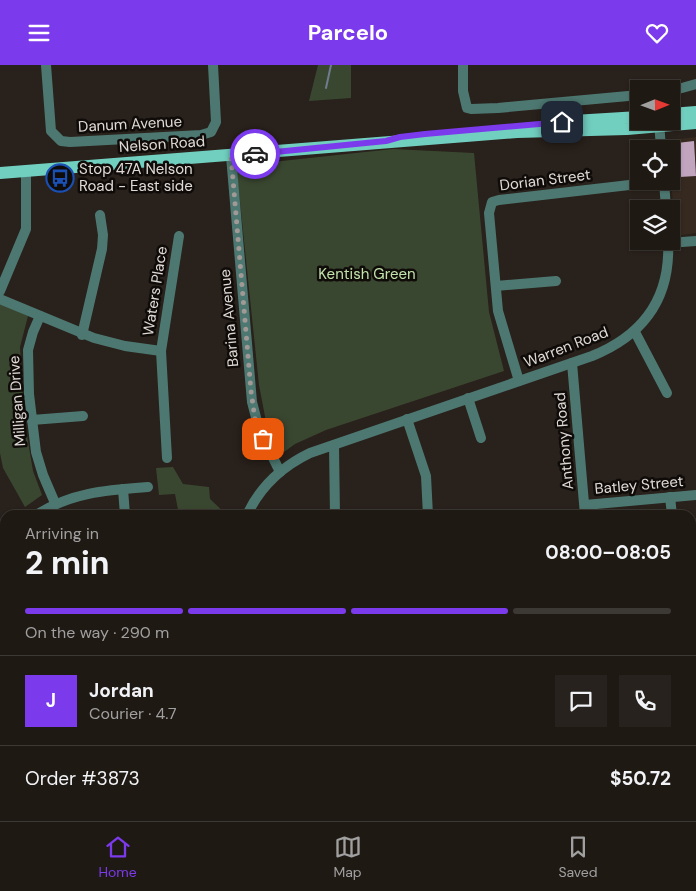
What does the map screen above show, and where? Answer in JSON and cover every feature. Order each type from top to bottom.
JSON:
[{"type":"main road","points":[[680,113],[696,112]]},
{"type":"main road","name":"Nelson Road","points":[[0,173],[231,156],[386,141],[430,133],[576,125],[630,118]]},
{"type":"main road","name":"Nelson Road","points":[[680,123],[696,123]]},
{"type":"main road","name":"Nelson Road","points":[[576,125],[630,129]]},
{"type":"street","name":"Danum Avenue","points":[[46,65],[51,131],[58,139],[64,142],[201,135],[211,132],[216,122],[212,65]]},
{"type":"street","points":[[462,65],[464,100],[467,108],[471,109],[630,96]]},
{"type":"street","points":[[680,88],[696,84]]},
{"type":"street","points":[[576,101],[576,125]]},
{"type":"street","name":"Barina Avenue","points":[[231,156],[252,402],[258,429],[280,472]]},
{"type":"street","points":[[0,291],[26,229],[26,171]]},
{"type":"street","name":"Dorian Street","points":[[519,381],[500,324],[489,213],[492,202],[499,199],[630,185]]},
{"type":"street","points":[[82,335],[102,249],[103,235],[100,215]]},
{"type":"street","name":"Waters Place","points":[[167,458],[161,351],[179,236]]},
{"type":"street","points":[[680,242],[696,241]]},
{"type":"street","name":"Warren Road","points":[[250,510],[264,488],[280,472],[303,456],[572,363],[605,351],[623,341],[635,332],[654,307],[663,289],[668,269],[668,250]]},
{"type":"street","points":[[496,286],[556,281]]},
{"type":"street","points":[[0,299],[40,316]]},
{"type":"street","name":"Waters Place","points":[[40,316],[82,335],[114,344],[161,351]]},
{"type":"street","name":"Milligan Drive","points":[[40,316],[31,338],[27,360],[32,420],[38,461],[56,503]]},
{"type":"street","points":[[635,332],[667,393]]},
{"type":"street","name":"Anthony Road","points":[[572,363],[585,510]]},
{"type":"street","points":[[468,398],[481,439]]},
{"type":"street","points":[[32,420],[83,416]]},
{"type":"street","points":[[407,419],[426,476],[428,510]]},
{"type":"street","points":[[334,445],[335,510]]},
{"type":"street","points":[[44,510],[56,503],[90,493],[148,487]]},
{"type":"street","points":[[122,489],[124,510]]},
{"type":"street","name":"Batley Street","points":[[585,510],[696,495]]},
{"type":"street","points":[[670,497],[671,510]]},
{"type":"shaded area","points":[[696,137],[696,233],[680,235],[680,200],[673,200],[672,190],[680,190],[680,140],[668,140]]},
{"type":"green space","points":[[318,65],[351,65],[351,98],[309,101]]},
{"type":"green space","name":"Kentish Green","points":[[393,149],[474,153],[489,312],[504,371],[326,430],[295,444],[280,455],[267,427],[259,385],[236,163],[263,163]]},
{"type":"green space","points":[[0,303],[28,316],[20,347],[24,418],[33,471],[42,495],[25,507],[3,468],[0,453]]},
{"type":"green space","points":[[173,467],[183,484],[209,487],[210,499],[222,510],[178,510],[175,494],[159,495],[156,468]]},
{"type":"building","points":[[694,141],[696,176],[680,177],[680,143]]},
{"type":"waterway","points":[[326,88],[331,65]]},
{"type":"way so far","points":[[255,154],[231,156],[252,402],[255,419],[263,439]]},
{"type":"place","name":"Stop 47A Nelson Road - East side","points":[[60,178]]},
{"type":"route","points":[[255,154],[386,141],[425,134],[562,122]]}]
